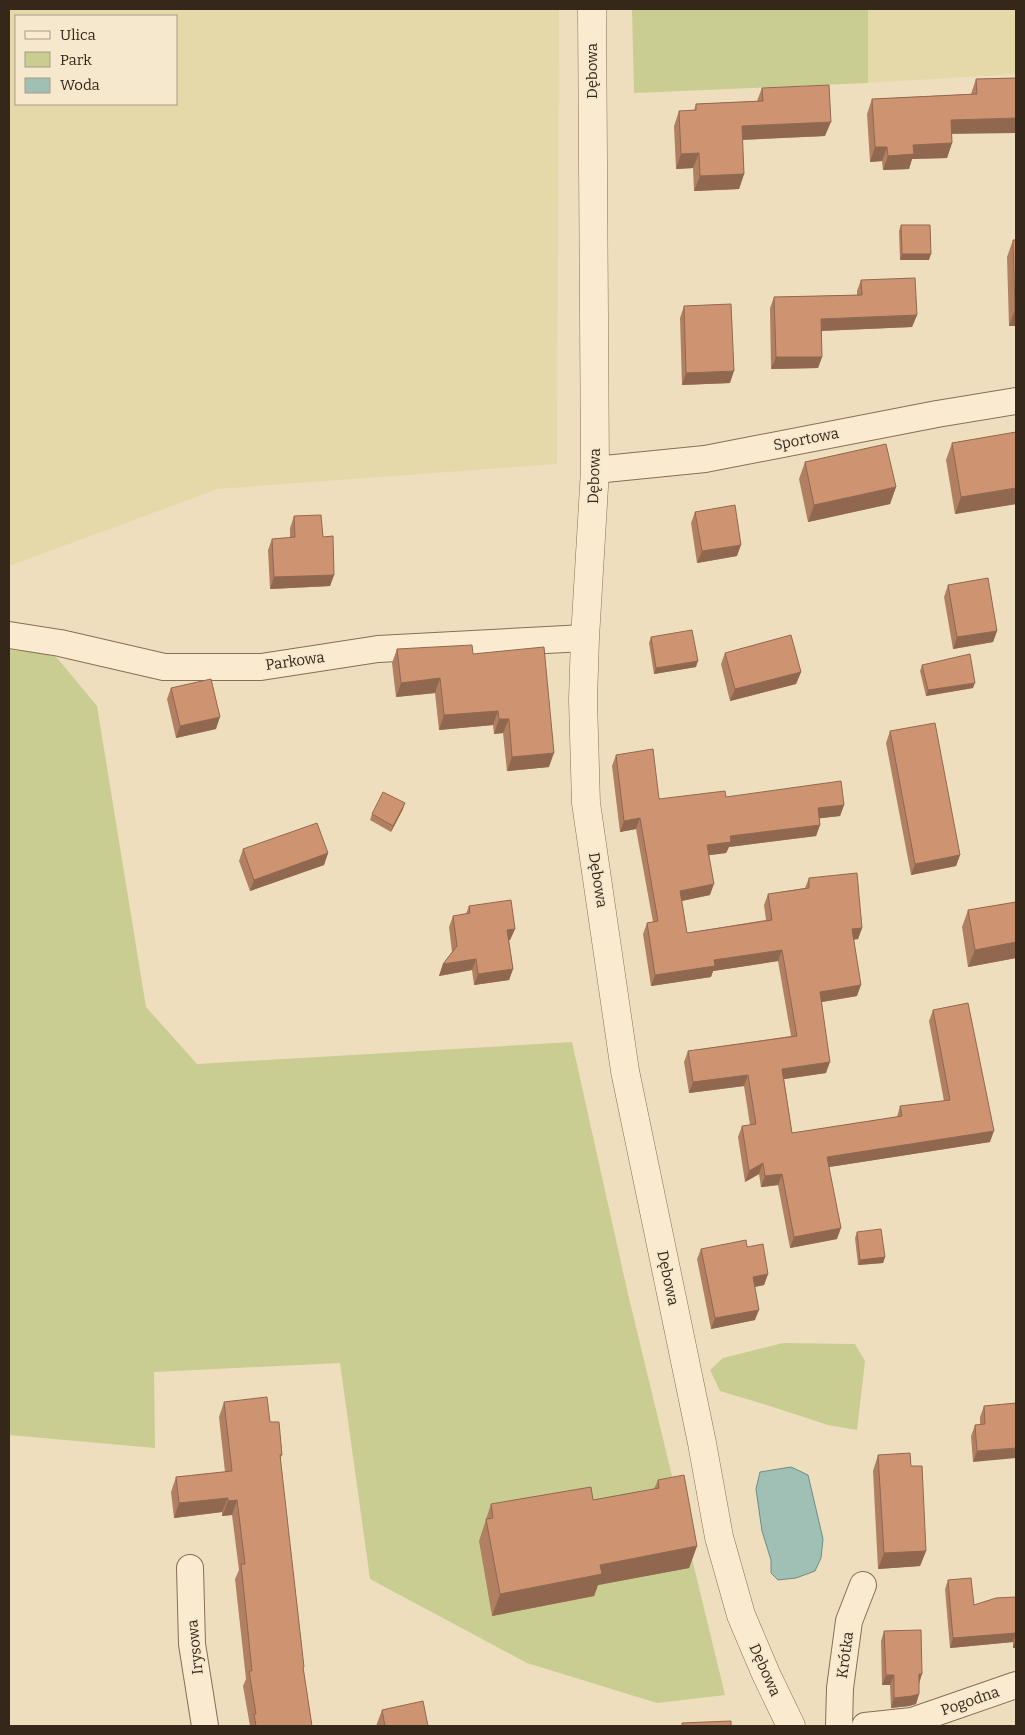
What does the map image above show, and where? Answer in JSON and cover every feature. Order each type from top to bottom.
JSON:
[{"type":"street","name":"Dębowa","points":[[592,9],[595,470],[583,700],[586,803],[625,1071],[702,1443],[719,1537],[741,1616],[791,1726]]},
{"type":"street","name":"Sportowa","points":[[595,470],[705,459],[937,414],[1016,401]]},
{"type":"street","name":"Parkowa","points":[[9,635],[60,643],[164,667],[260,667],[378,649],[585,638]]},
{"type":"street","name":"Irysowa","points":[[190,1568],[192,1644],[205,1726]]},
{"type":"street","name":"Krótka","points":[[839,1726],[840,1688],[849,1620],[863,1585]]},
{"type":"street","name":"Pogodna","points":[[865,1726],[912,1721],[1016,1685]]},
{"type":"shaded area","points":[[9,9],[559,9],[557,464],[218,489],[9,566]]},
{"type":"shaded area","points":[[868,9],[1016,9],[1016,74],[868,83]]},
{"type":"green space","points":[[632,9],[868,9],[868,83],[634,93]]},
{"type":"green space","points":[[9,650],[53,653],[97,706],[146,1007],[197,1064],[572,1042],[628,1294],[725,1695],[657,1703],[527,1663],[370,1579],[340,1363],[154,1372],[155,1448],[9,1435]]},
{"type":"green space","points":[[783,1343],[855,1344],[865,1361],[857,1430],[828,1425],[720,1391],[710,1370],[723,1358]]},
{"type":"water","points":[[791,1467],[808,1475],[823,1539],[821,1558],[815,1571],[796,1578],[778,1580],[771,1573],[771,1560],[762,1531],[756,1489],[760,1472]]},
{"type":"building","points":[[1016,78],[1016,118],[951,120],[952,143],[913,145],[914,154],[888,156],[887,147],[875,147],[872,99],[977,94],[976,79]]},
{"type":"building","points":[[829,85],[831,122],[742,126],[744,174],[700,176],[699,153],[681,154],[679,111],[696,110],[696,104],[763,101],[762,88]]},
{"type":"building","points":[[901,225],[930,225],[931,254],[902,254]]},
{"type":"building","points":[[1013,240],[1016,240],[1016,309],[1015,309]]},
{"type":"building","points":[[915,278],[917,315],[821,319],[822,357],[776,357],[774,297],[862,295],[861,280]]},
{"type":"building","points":[[731,304],[734,371],[686,373],[684,306]]},
{"type":"building","points":[[1016,432],[1016,488],[961,497],[952,443]]},
{"type":"building","points":[[886,444],[896,487],[814,505],[805,462]]},
{"type":"building","points":[[735,505],[741,545],[702,551],[695,512]]},
{"type":"building","points":[[321,515],[323,537],[333,536],[334,575],[274,577],[272,539],[295,537],[294,516]]},
{"type":"building","points":[[988,578],[997,631],[957,637],[948,585]]},
{"type":"building","points":[[692,630],[698,661],[656,668],[651,637]]},
{"type":"building","points":[[791,635],[801,672],[735,689],[725,653]]},
{"type":"building","points":[[472,645],[473,654],[544,647],[554,753],[512,757],[509,719],[499,719],[498,711],[444,715],[440,678],[401,683],[397,649]]},
{"type":"building","points":[[970,654],[975,683],[928,690],[922,665]]},
{"type":"building","points":[[211,679],[220,717],[180,726],[171,688]]},
{"type":"building","points":[[935,723],[960,855],[915,864],[890,731]]},
{"type":"building","points":[[653,749],[659,799],[725,791],[726,797],[841,781],[844,805],[818,808],[820,825],[730,836],[731,842],[707,845],[714,884],[680,891],[687,933],[772,920],[768,894],[809,888],[809,878],[857,873],[862,928],[852,929],[861,985],[820,992],[830,1062],[782,1069],[792,1133],[902,1116],[900,1106],[950,1100],[933,1010],[968,1003],[994,1131],[827,1157],[841,1228],[794,1237],[782,1174],[765,1176],[763,1163],[749,1171],[742,1126],[756,1124],[748,1075],[693,1082],[688,1051],[797,1036],[782,950],[714,960],[715,966],[655,975],[647,923],[658,921],[640,818],[624,821],[616,755]]},
{"type":"building","points":[[383,792],[405,803],[393,826],[372,814]]},
{"type":"building","points":[[317,823],[328,853],[254,880],[243,849]]},
{"type":"building","points":[[511,900],[515,929],[507,930],[513,969],[478,974],[476,959],[443,964],[457,946],[453,916],[470,913],[469,906]]},
{"type":"building","points":[[1016,902],[1016,942],[975,950],[968,910]]},
{"type":"building","points":[[881,1229],[885,1257],[860,1260],[857,1232]]},
{"type":"building","points":[[746,1240],[747,1247],[763,1244],[768,1274],[753,1277],[759,1310],[715,1318],[701,1249]]},
{"type":"building","points":[[267,1397],[270,1422],[279,1422],[282,1455],[280,1455],[303,1667],[312,1726],[256,1726],[254,1714],[256,1714],[249,1671],[252,1671],[241,1564],[245,1564],[237,1500],[228,1501],[228,1498],[179,1503],[176,1477],[232,1471],[224,1402]]},
{"type":"building","points":[[1016,1403],[1016,1448],[977,1451],[975,1425],[985,1424],[984,1406]]},
{"type":"building","points":[[910,1453],[911,1466],[922,1466],[926,1551],[884,1553],[878,1455]]},
{"type":"building","points":[[684,1475],[697,1546],[600,1565],[602,1574],[500,1594],[486,1519],[493,1518],[491,1504],[591,1487],[593,1500],[659,1488],[658,1480]]},
{"type":"building","points":[[971,1578],[974,1605],[996,1598],[1016,1597],[1016,1633],[953,1638],[948,1580]]},
{"type":"building","points":[[921,1630],[922,1674],[919,1674],[919,1694],[894,1698],[894,1675],[886,1675],[884,1631]]},
{"type":"building","points":[[423,1701],[428,1726],[385,1726],[382,1710]]},
{"type":"building","points":[[731,1721],[731,1726],[682,1726],[682,1723]]}]
